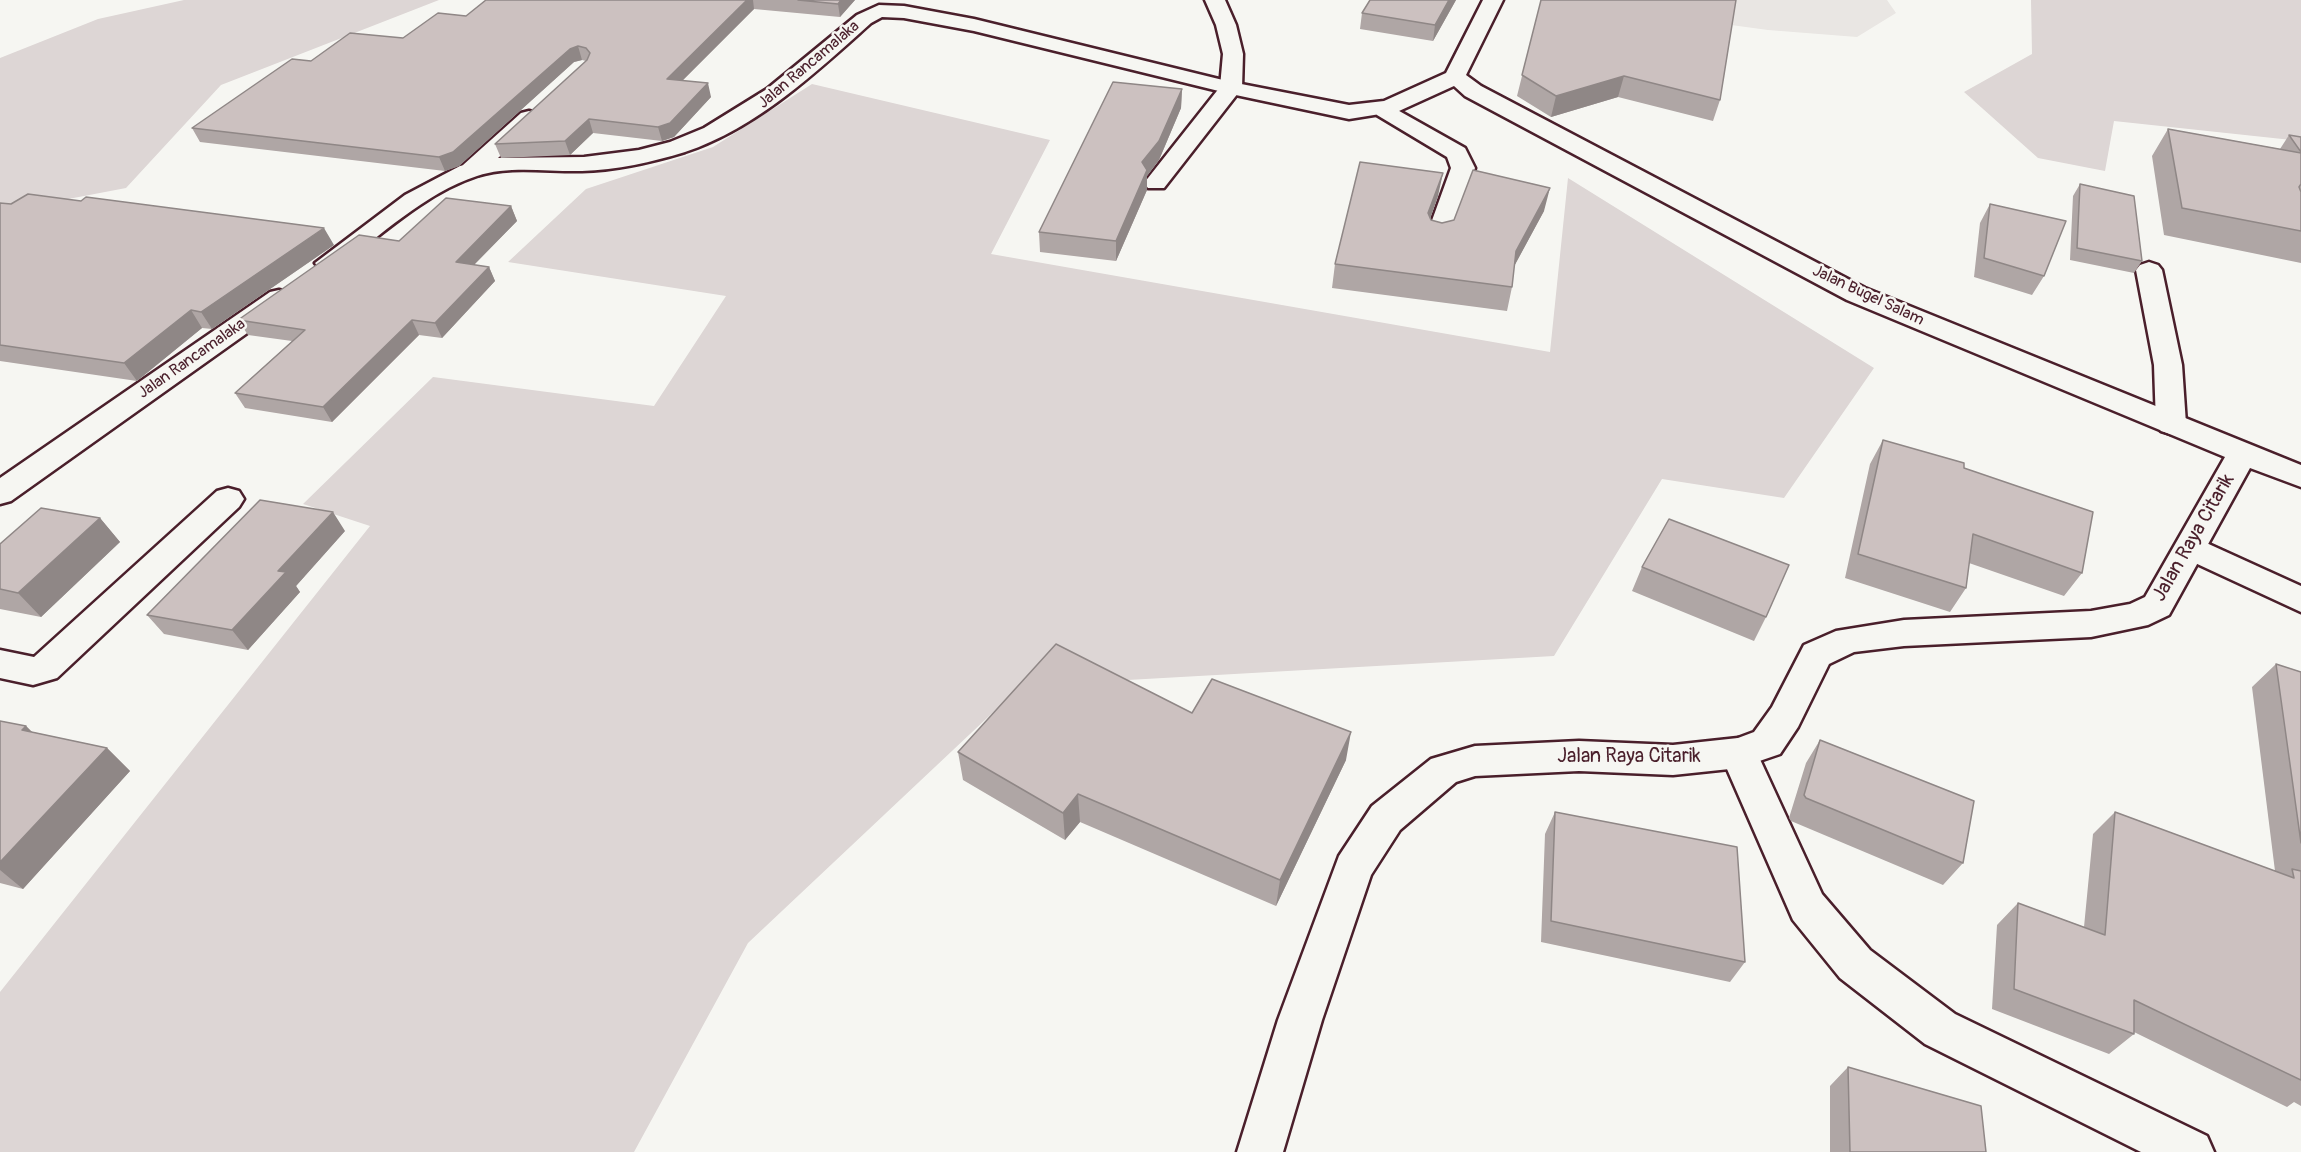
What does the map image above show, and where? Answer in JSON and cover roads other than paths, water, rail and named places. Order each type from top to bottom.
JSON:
[{"type":"street","points":[[1156,183],[1231,88],[1233,54],[1226,25],[1215,0]]},
{"type":"street","points":[[1449,80],[1493,0]]},
{"type":"street","name":"Jalan Rancamalaka","points":[[0,493],[399,212],[451,179],[471,170],[494,166],[618,161],[654,154],[693,141],[756,110],[786,88],[864,19],[886,5],[1231,88],[1349,112],[1391,108],[1449,80]]},
{"type":"street","name":"Jalan Bugel Salam","points":[[1449,80],[1856,294],[2301,477]]},
{"type":"street","points":[[471,170],[548,99]]},
{"type":"street","points":[[1391,108],[1457,153],[1462,168],[1438,237]]},
{"type":"street","points":[[2150,270],[2168,365],[2171,424]]},
{"type":"street","name":"Jalan Raya Citarik","points":[[1260,1152],[1300,1020],[1353,868],[1386,818],[1427,782],[1444,770],[1475,761],[1579,756],[1673,760],[1739,753],[1767,742],[1785,717],[1801,680],[1816,654],[1848,640],[1904,633],[2091,624],[2136,616],[2157,606],[2243,453]]},
{"type":"street","points":[[0,664],[33,671],[45,668],[228,499]]},
{"type":"street","points":[[2191,548],[2301,600]]},
{"type":"street","points":[[1739,753],[1807,907],[1855,964],[1940,1029],[2191,1152]]}]
